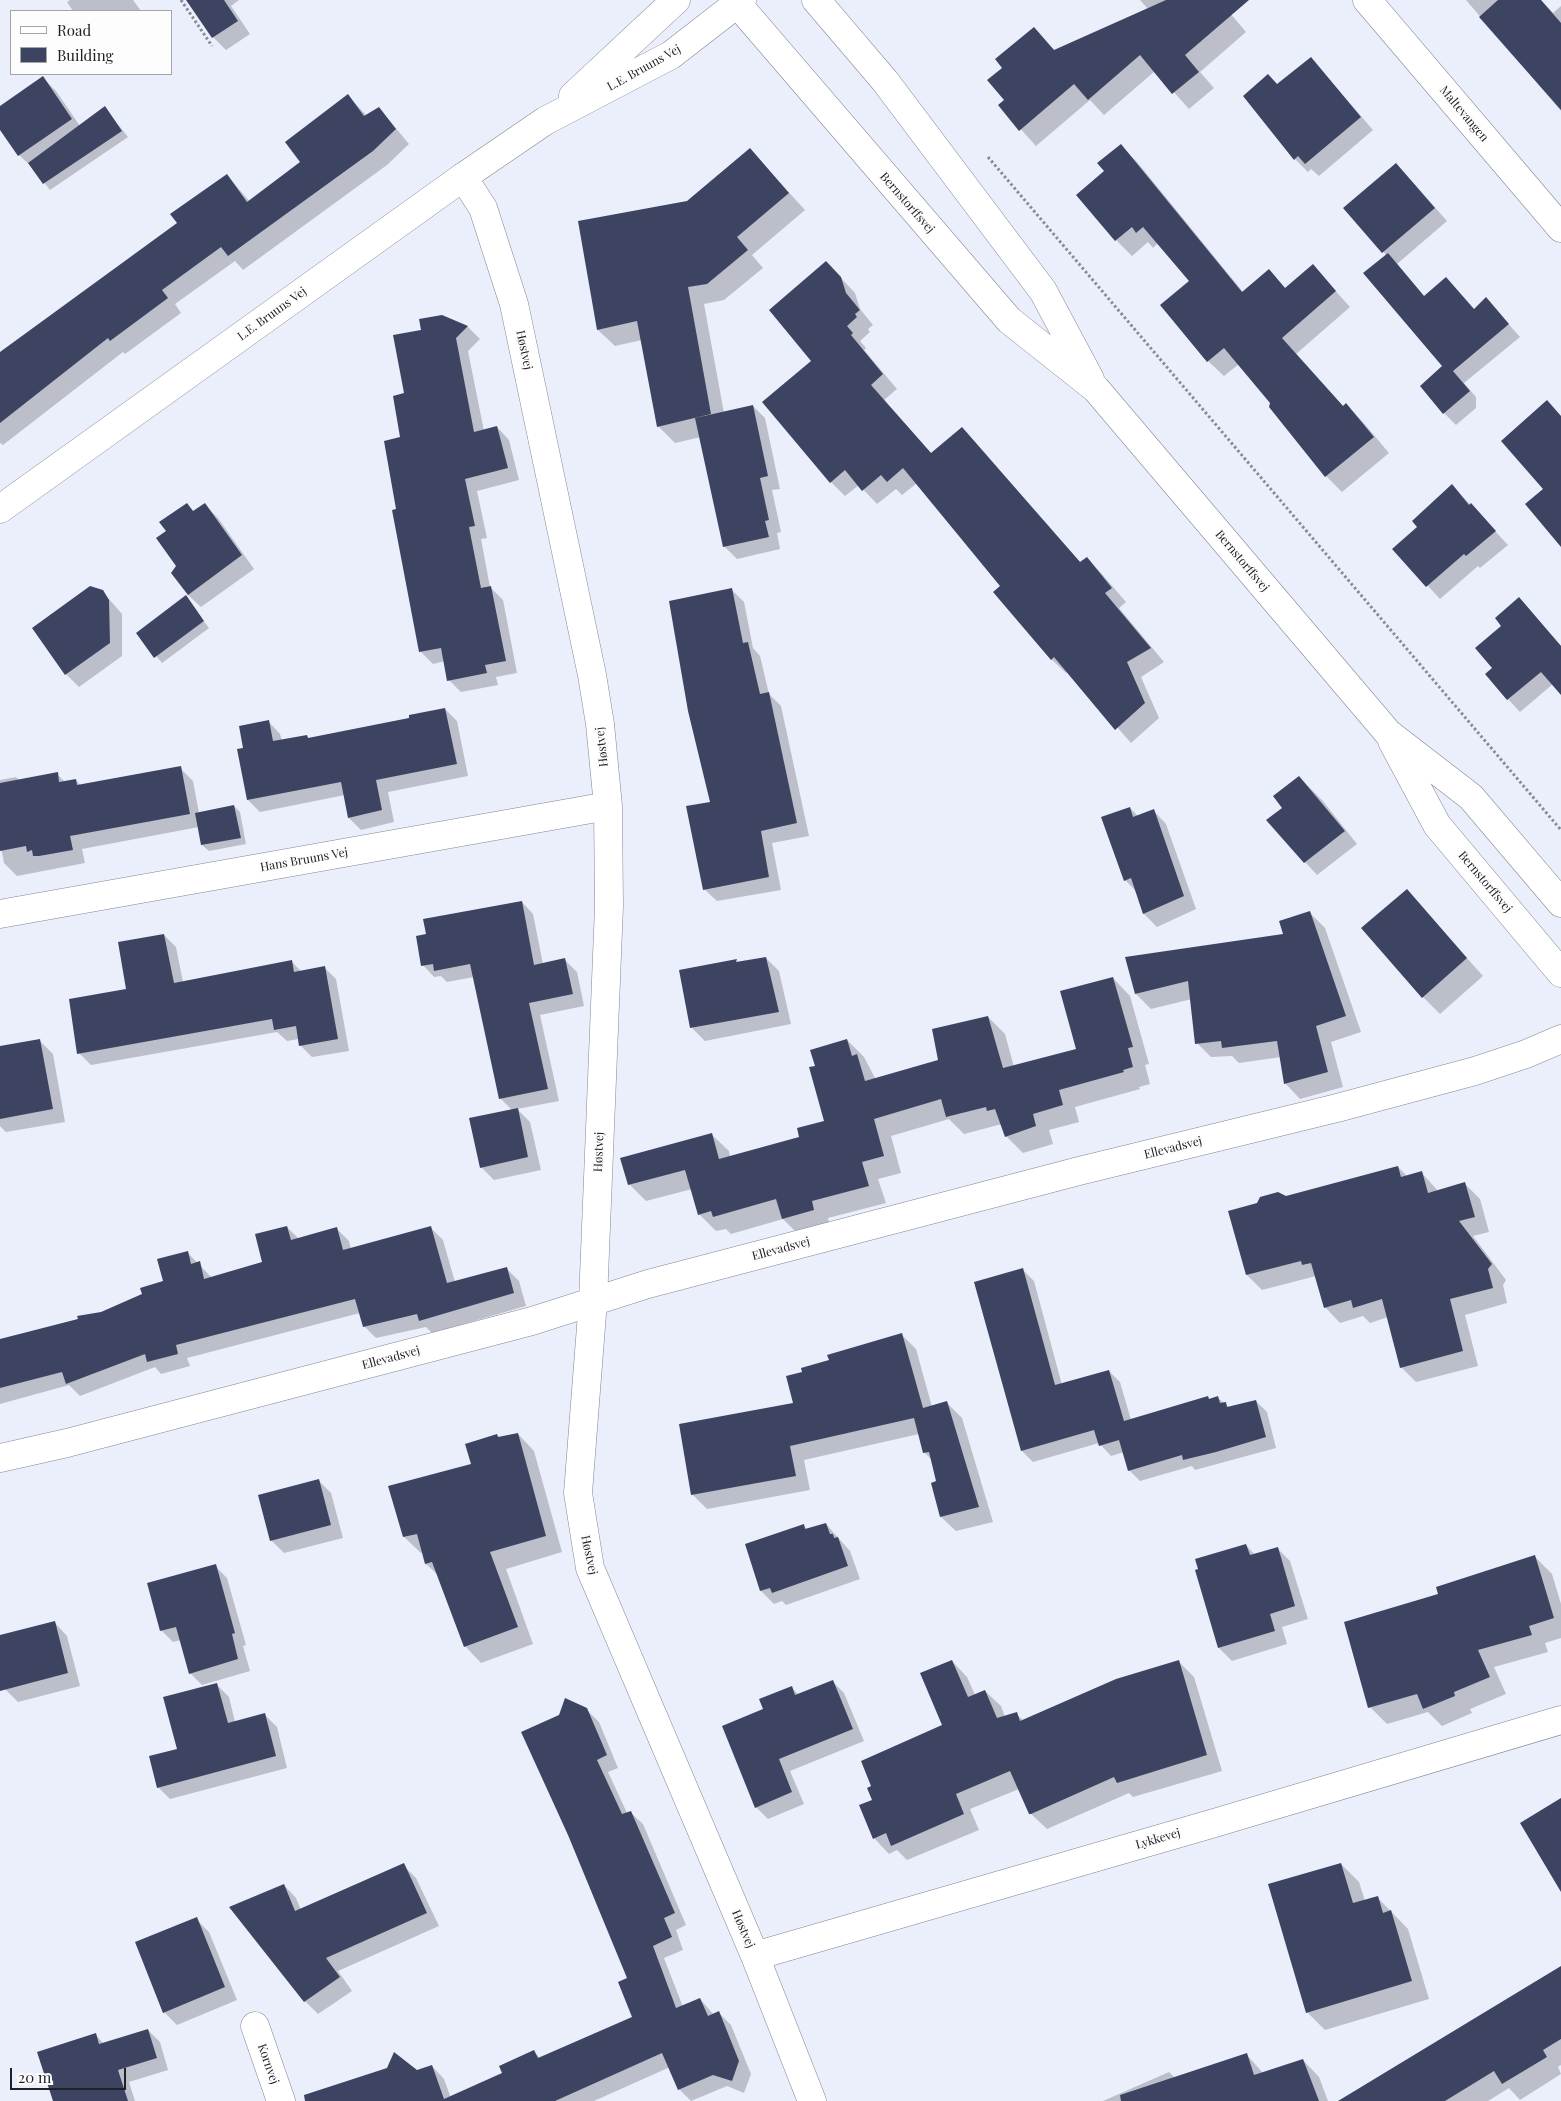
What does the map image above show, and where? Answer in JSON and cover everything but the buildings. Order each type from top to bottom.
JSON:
[{"type":"street","name":"L.E. Bruuns Vej","points":[[545,121],[676,0]]},
{"type":"street","name":"Bernstorffsvej","points":[[816,0],[885,81],[1044,291],[1096,389]]},
{"type":"street","name":"Maltevangen","points":[[1367,0],[1561,228]]},
{"type":"street","name":"L.E. Bruuns Vej","points":[[0,509],[463,177],[545,121],[671,55],[738,1]]},
{"type":"street","name":"Bernstorffsvej","points":[[738,1],[1009,320],[1096,389],[1388,733],[1471,797],[1561,903]]},
{"type":"street","name":"Høstvej","points":[[463,177],[483,208],[514,304],[592,675],[600,724],[608,806],[609,906],[594,1301],[578,1494],[590,1568],[754,1956],[812,2101]]},
{"type":"street","name":"Bernstorffsvej","points":[[1388,733],[1437,825],[1561,974]]},
{"type":"street","name":"Hans Bruuns Vej","points":[[0,914],[608,806]]},
{"type":"street","name":"Ellevadsvej","points":[[0,1458],[68,1444],[532,1321],[648,1284],[1061,1176],[1457,1076],[1526,1054],[1561,1038]]},
{"type":"street","name":"Lykkevej","points":[[754,1956],[1211,1824],[1561,1720]]},
{"type":"street","name":"Kornvej","points":[[255,2026],[281,2101]]},
{"type":"path","points":[[180,0],[212,46]]},
{"type":"path","points":[[982,150],[1561,830]]}]
